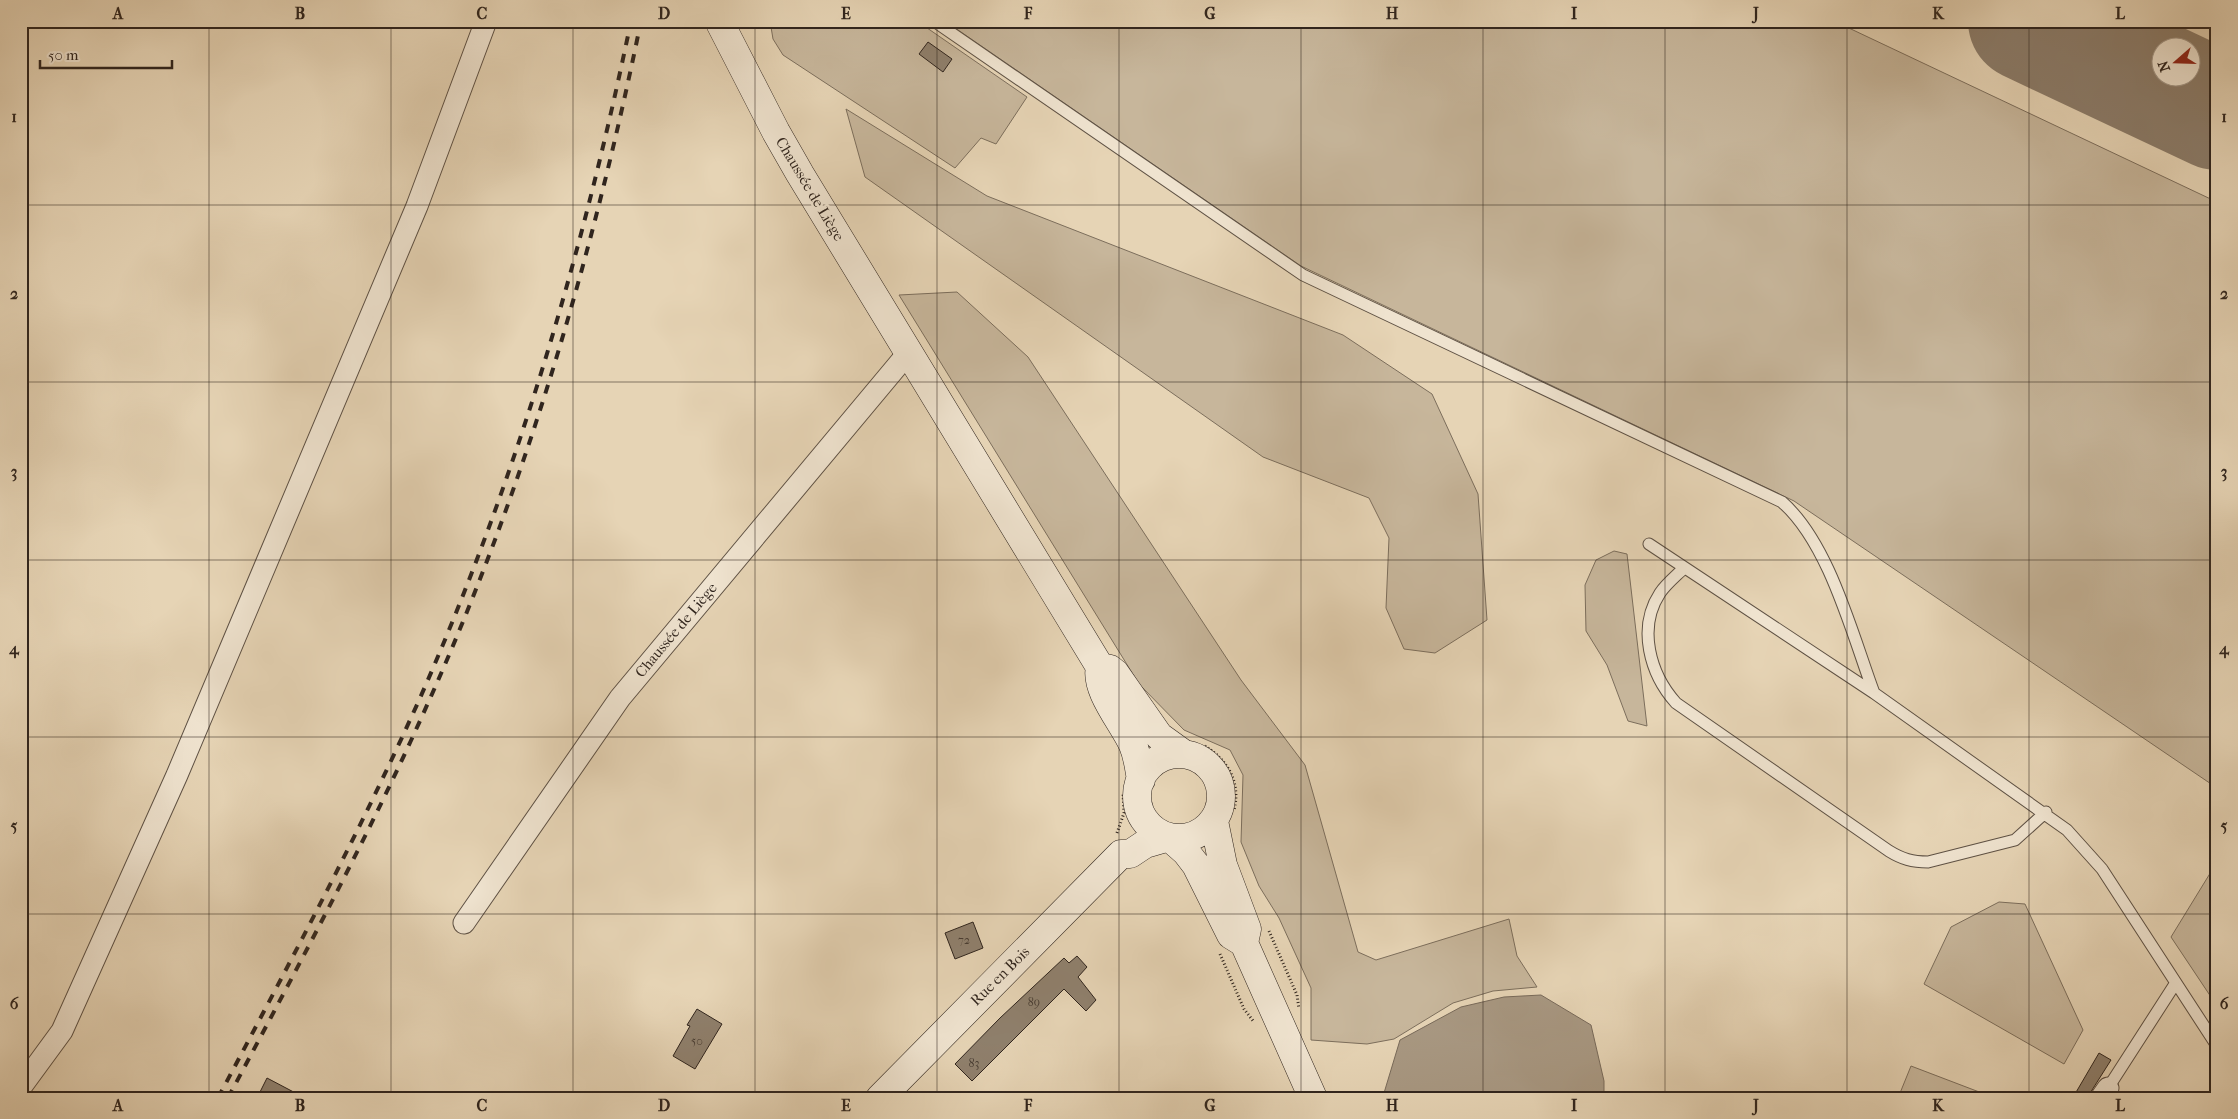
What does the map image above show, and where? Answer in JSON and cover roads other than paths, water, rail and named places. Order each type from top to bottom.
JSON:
[{"type":"main road","name":"Chaussée de Liège","points":[[719,21],[776,132],[1100,668],[1098,680],[1133,744],[1138,759],[1134,790]]},
{"type":"main road","name":"Chaussée de Liège","points":[[1100,668],[1110,669],[1159,736],[1184,754]]},
{"type":"main road","points":[[1169,837],[1182,838],[1194,836],[1205,830],[1214,820],[1220,807],[1222,793],[1218,779],[1210,767],[1198,758],[1184,754],[1170,755],[1156,760],[1145,770],[1134,790],[1140,812],[1148,825],[1169,837],[1186,852],[1196,865],[1231,935],[1244,943],[1313,1098]]},
{"type":"main road","name":"Rue en Bois","points":[[1119,856],[1121,844],[1132,821],[1134,790]]},
{"type":"main road","points":[[1214,820],[1223,865],[1247,929],[1244,943]]},
{"type":"main road","name":"Rue en Bois","points":[[880,1098],[1119,856],[1130,854],[1145,844],[1169,837]]},
{"type":"street","points":[[21,1087],[62,1031],[178,775],[417,206],[486,21]]},
{"type":"street","name":"Chaussée de Liège","points":[[464,923],[620,698],[908,353]]},
{"type":"lane","points":[[934,21],[1303,275],[1782,502],[1805,526],[1817,546],[1839,598],[1874,693]]},
{"type":"lane","points":[[1649,544],[1874,693],[2046,812],[2067,830],[2102,869],[2217,1046]]},
{"type":"lane","points":[[1684,568],[1661,592],[1650,614],[1649,645],[1651,657],[1661,683],[1668,694],[1676,703],[1889,851],[1901,859],[1914,862],[1928,862],[2006,843],[2015,840],[2046,812]]},
{"type":"lane","points":[[2105,1093],[2175,984]]},
{"type":"railway","points":[[218,1098],[271,999],[397,749],[455,616],[487,533],[544,365],[568,280],[612,108],[631,21]]},
{"type":"railway","points":[[228,1098],[331,902],[405,753],[463,621],[496,537],[526,453],[578,282],[601,196],[641,21]]}]
